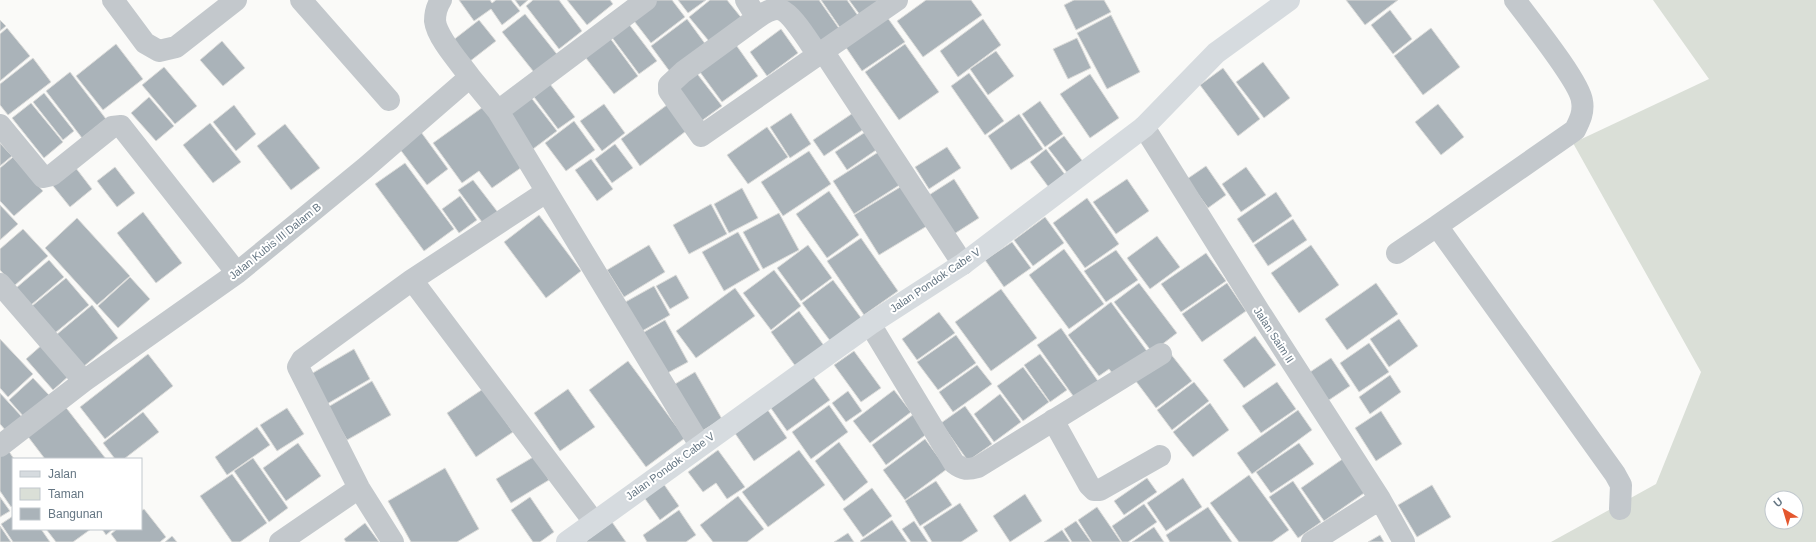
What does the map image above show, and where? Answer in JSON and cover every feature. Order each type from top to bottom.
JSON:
[{"type":"street","points":[[114,0],[145,43],[159,51],[176,47],[236,0]]},
{"type":"street","points":[[440,0],[436,8],[435,22],[441,36],[498,111],[700,445]]},
{"type":"street","points":[[498,111],[646,0]]},
{"type":"street","points":[[746,0],[757,18]]},
{"type":"street","points":[[897,0],[820,53],[701,136],[669,91],[669,85],[683,72],[757,18],[772,10],[777,9],[785,12],[820,53],[963,264]]},
{"type":"street","name":"Jalan Pondok Cabe V","points":[[567,542],[870,324],[963,264],[1144,127],[1216,53],[1289,0]]},
{"type":"street","points":[[1397,253],[1575,130],[1582,117],[1582,99],[1575,82],[1515,0]]},
{"type":"street","points":[[305,1],[389,100]]},
{"type":"street","name":"Jalan Kubis III Dalam B","points":[[0,446],[84,381],[237,273],[365,168],[470,76]]},
{"type":"street","points":[[0,125],[43,177],[52,175],[112,127],[120,126],[237,273]]},
{"type":"street","name":"Jalan Saim II","points":[[1144,127],[1259,311],[1380,498],[1404,542]]},
{"type":"street","points":[[393,542],[359,488],[298,367],[302,360],[412,280],[546,192]]},
{"type":"street","points":[[1437,226],[1615,474],[1621,486],[1620,509]]},
{"type":"street","points":[[412,280],[594,522]]},
{"type":"street","points":[[0,284],[84,381]]},
{"type":"street","points":[[870,324],[954,463],[961,468],[969,470],[978,467],[1161,354]]},
{"type":"street","points":[[1053,420],[1089,484],[1094,490],[1100,490],[1160,456]]},
{"type":"street","points":[[280,542],[359,488]]},
{"type":"street","points":[[1312,542],[1380,498]]},
{"type":"green space","points":[[1653,0],[1816,0],[1816,542],[1551,542],[1656,484],[1701,372],[1573,143],[1709,79]]},
{"type":"building","points":[[459,0],[490,0],[492,3],[496,0],[511,0],[520,11],[502,25],[491,9],[474,21]]},
{"type":"building","points":[[515,0],[528,0],[520,7]]},
{"type":"building","points":[[533,0],[559,0],[582,31],[559,49],[526,6]]},
{"type":"building","points":[[567,0],[610,0],[613,4],[587,25]]},
{"type":"building","points":[[653,0],[672,0],[685,17],[651,43],[631,17]]},
{"type":"building","points":[[678,0],[706,0],[688,13]]},
{"type":"building","points":[[710,0],[727,0],[744,21],[713,46],[689,17]]},
{"type":"building","points":[[783,0],[819,0],[843,34],[818,51]]},
{"type":"building","points":[[821,0],[847,0],[861,20],[843,32]]},
{"type":"building","points":[[849,0],[877,0],[882,6],[863,19]]},
{"type":"building","points":[[926,0],[971,0],[982,15],[923,57],[897,21]]},
{"type":"building","points":[[1074,0],[1104,0],[1111,12],[1076,30],[1064,5]]},
{"type":"building","points":[[1346,0],[1398,0],[1365,25]]},
{"type":"building","points":[[1390,10],[1412,39],[1393,54],[1371,25]]},
{"type":"building","points":[[525,14],[560,58],[537,76],[502,32]]},
{"type":"building","points":[[1111,15],[1140,72],[1107,89],[1077,33]]},
{"type":"building","points":[[887,17],[905,42],[862,71],[845,46]]},
{"type":"building","points":[[625,19],[657,61],[639,74],[608,32]]},
{"type":"building","points":[[687,19],[709,49],[673,76],[651,46]]},
{"type":"building","points":[[983,19],[1001,45],[958,77],[940,51]]},
{"type":"building","points":[[0,20],[6,26],[0,31]]},
{"type":"building","points":[[479,20],[496,41],[469,62],[452,41]]},
{"type":"building","points":[[7,28],[30,56],[0,81],[0,34]]},
{"type":"building","points":[[1431,28],[1460,67],[1423,95],[1394,56]]},
{"type":"building","points":[[781,29],[798,53],[767,76],[750,52]]},
{"type":"building","points":[[607,34],[638,76],[614,94],[582,53]]},
{"type":"building","points":[[1077,38],[1091,68],[1068,79],[1053,49]]},
{"type":"building","points":[[222,41],[245,68],[223,86],[200,60]]},
{"type":"building","points":[[734,42],[758,76],[722,102],[697,68]]},
{"type":"building","points":[[116,44],[143,79],[103,110],[76,76]]},
{"type":"building","points":[[905,44],[939,92],[899,120],[865,72]]},
{"type":"building","points":[[996,51],[1014,76],[988,95],[970,69]]},
{"type":"building","points":[[33,58],[51,82],[8,115],[0,105],[0,84]]},
{"type":"building","points":[[1263,62],[1290,98],[1264,118],[1236,82]]},
{"type":"building","points":[[164,67],[197,106],[175,124],[142,85]]},
{"type":"building","points":[[1223,68],[1260,119],[1238,136],[1200,85]]},
{"type":"building","points":[[695,71],[722,106],[700,122],[673,87]]},
{"type":"building","points":[[70,72],[106,119],[82,138],[46,91]]},
{"type":"building","points":[[969,73],[1004,121],[985,135],[951,86]]},
{"type":"building","points":[[1090,74],[1119,118],[1090,138],[1060,94]]},
{"type":"building","points":[[550,84],[575,117],[558,129],[534,97]]},
{"type":"building","points":[[526,91],[557,131],[533,149],[502,110]]},
{"type":"building","points":[[44,93],[74,131],[63,140],[33,102]]},
{"type":"building","points":[[149,97],[174,126],[156,141],[131,113]]},
{"type":"building","points":[[1040,101],[1063,134],[1045,147],[1022,114]]},
{"type":"building","points":[[671,102],[690,128],[640,166],[621,139]]},
{"type":"building","points":[[31,103],[63,142],[44,158],[12,118]]},
{"type":"building","points":[[604,104],[625,133],[602,151],[580,121]]},
{"type":"building","points":[[1438,104],[1464,137],[1441,155],[1415,122]]},
{"type":"building","points":[[234,105],[256,134],[236,151],[213,122]]},
{"type":"building","points":[[483,107],[525,165],[492,188],[479,171],[462,183],[433,143]]},
{"type":"building","points":[[791,113],[811,144],[790,158],[770,127]]},
{"type":"building","points":[[853,113],[864,129],[824,156],[813,140]]},
{"type":"building","points":[[1019,114],[1043,149],[1011,170],[988,136]]},
{"type":"building","points":[[574,121],[595,150],[566,171],[545,143]]},
{"type":"building","points":[[210,123],[241,162],[213,183],[183,145]]},
{"type":"building","points":[[285,124],[320,168],[291,190],[257,146]]},
{"type":"building","points":[[767,127],[788,157],[748,184],[727,155]]},
{"type":"building","points":[[870,129],[882,146],[847,170],[835,152]]},
{"type":"building","points":[[421,132],[448,169],[427,185],[399,148]]},
{"type":"building","points":[[1064,136],[1084,163],[1068,174],[1048,148]]},
{"type":"building","points":[[0,143],[12,156],[0,166]]},
{"type":"building","points":[[615,144],[633,168],[612,183],[595,159]]},
{"type":"building","points":[[947,147],[961,168],[929,189],[915,167]]},
{"type":"building","points":[[1046,149],[1066,176],[1050,189],[1030,162]]},
{"type":"building","points":[[809,151],[831,184],[783,216],[761,182]]},
{"type":"building","points":[[880,151],[901,184],[854,214],[833,181]]},
{"type":"building","points":[[13,157],[43,191],[14,216],[0,201],[0,168]]},
{"type":"building","points":[[591,159],[613,189],[597,201],[575,170]]},
{"type":"building","points":[[72,163],[92,189],[70,207],[49,181]]},
{"type":"building","points":[[405,163],[454,229],[424,251],[375,184]]},
{"type":"building","points":[[1206,166],[1226,195],[1208,208],[1187,179]]},
{"type":"building","points":[[115,167],[135,193],[117,207],[97,181]]},
{"type":"building","points":[[1246,167],[1266,195],[1241,212],[1222,184]]},
{"type":"building","points":[[954,179],[979,218],[954,234],[929,195]]},
{"type":"building","points":[[1127,179],[1149,211],[1116,234],[1093,202]]},
{"type":"building","points":[[473,180],[500,215],[485,226],[458,190]]},
{"type":"building","points":[[902,186],[927,226],[879,255],[854,215]]},
{"type":"building","points":[[742,188],[758,218],[729,233],[714,204]]},
{"type":"building","points":[[829,191],[859,235],[827,258],[796,214]]},
{"type":"building","points":[[1276,192],[1292,216],[1253,243],[1237,219]]},
{"type":"building","points":[[460,196],[477,220],[459,233],[442,209]]},
{"type":"building","points":[[1087,198],[1119,244],[1085,268],[1053,223]]},
{"type":"building","points":[[711,204],[727,234],[689,254],[673,225]]},
{"type":"building","points":[[0,205],[18,224],[0,240]]},
{"type":"building","points":[[143,212],[182,263],[156,283],[117,233]]},
{"type":"building","points":[[779,213],[799,250],[763,269],[743,232]]},
{"type":"building","points":[[539,215],[581,271],[546,298],[504,242]]},
{"type":"building","points":[[1045,217],[1064,243],[1033,266],[1014,240]]},
{"type":"building","points":[[77,218],[130,276],[97,305],[45,248]]},
{"type":"building","points":[[1293,219],[1307,240],[1268,266],[1254,245]]},
{"type":"building","points":[[23,229],[48,256],[14,286],[0,270],[0,249]]},
{"type":"building","points":[[738,232],[760,270],[724,291],[702,252]]},
{"type":"building","points":[[1157,236],[1180,267],[1150,289],[1127,258]]},
{"type":"building","points":[[861,238],[898,291],[864,315],[827,261]]},
{"type":"building","points":[[1012,242],[1031,268],[1004,287],[985,260]]},
{"type":"building","points":[[649,245],[665,272],[624,297],[607,270]]},
{"type":"building","points":[[808,245],[832,278],[801,301],[777,268]]},
{"type":"building","points":[[1311,245],[1339,285],[1299,313],[1271,273]]},
{"type":"building","points":[[1064,249],[1104,304],[1069,329],[1029,275]]},
{"type":"building","points":[[1116,250],[1138,280],[1106,302],[1084,271]]},
{"type":"building","points":[[1206,253],[1226,281],[1181,312],[1161,284]]},
{"type":"building","points":[[49,260],[64,277],[31,305],[16,288]]},
{"type":"building","points":[[774,270],[801,306],[771,330],[743,293]]},
{"type":"building","points":[[676,275],[689,298],[670,309],[656,286]]},
{"type":"building","points":[[130,277],[150,299],[118,328],[98,306]]},
{"type":"building","points":[[66,278],[89,305],[55,333],[32,306]]},
{"type":"building","points":[[833,280],[862,319],[831,342],[802,303]]},
{"type":"building","points":[[1139,283],[1177,333],[1152,352],[1114,302]]},
{"type":"building","points":[[1227,283],[1246,311],[1202,342],[1182,314]]},
{"type":"building","points":[[1376,283],[1398,314],[1347,350],[1325,319]]},
{"type":"building","points":[[654,286],[670,315],[637,334],[620,305]]},
{"type":"building","points":[[735,288],[755,316],[696,358],[676,331]]},
{"type":"building","points":[[1001,289],[1037,338],[991,371],[955,322]]},
{"type":"building","points":[[1111,302],[1149,354],[1116,378],[1109,369],[1099,376],[1068,335]]},
{"type":"building","points":[[92,305],[118,338],[83,367],[56,335]]},
{"type":"building","points":[[799,311],[825,347],[796,367],[771,332]]},
{"type":"building","points":[[939,312],[955,333],[917,360],[902,339]]},
{"type":"building","points":[[1399,319],[1418,346],[1389,367],[1370,339]]},
{"type":"building","points":[[665,320],[688,362],[662,376],[639,335]]},
{"type":"building","points":[[1061,328],[1100,384],[1076,400],[1037,345]]},
{"type":"building","points":[[956,335],[976,363],[938,390],[917,362]]},
{"type":"building","points":[[1255,336],[1276,365],[1244,388],[1223,360]]},
{"type":"building","points":[[0,339],[33,374],[8,397],[0,388]]},
{"type":"building","points":[[1369,343],[1389,372],[1359,392],[1340,363]]},
{"type":"building","points":[[43,344],[70,375],[53,390],[26,359]]},
{"type":"building","points":[[354,349],[370,379],[327,404],[311,374]]},
{"type":"building","points":[[854,351],[881,388],[861,402],[834,365]]},
{"type":"building","points":[[1170,353],[1192,381],[1156,408],[1135,380]]},
{"type":"building","points":[[148,354],[173,386],[105,439],[80,407]]},
{"type":"building","points":[[1040,354],[1067,390],[1050,402],[1024,365]]},
{"type":"building","points":[[1331,358],[1350,386],[1326,402],[1307,374]]},
{"type":"building","points":[[628,361],[685,438],[646,467],[589,390]]},
{"type":"building","points":[[977,365],[992,384],[953,412],[939,392]]},
{"type":"building","points":[[1023,367],[1049,402],[1023,421],[997,386]]},
{"type":"building","points":[[809,371],[830,400],[787,431],[766,401]]},
{"type":"building","points":[[695,372],[722,419],[697,434],[670,387]]},
{"type":"building","points":[[1390,375],[1401,392],[1370,414],[1359,397]]},
{"type":"building","points":[[33,378],[49,395],[24,417],[9,400]]},
{"type":"building","points":[[372,381],[391,415],[347,440],[328,407]]},
{"type":"building","points":[[1194,382],[1209,401],[1172,430],[1157,410]]},
{"type":"building","points":[[1277,382],[1296,409],[1261,433],[1242,406]]},
{"type":"building","points":[[483,389],[513,432],[476,457],[447,413]]},
{"type":"building","points":[[568,389],[595,427],[560,451],[534,413]]},
{"type":"building","points":[[894,390],[911,412],[870,443],[853,421]]},
{"type":"building","points":[[848,391],[862,411],[846,422],[832,403]]},
{"type":"building","points":[[0,393],[23,418],[7,432],[0,424]]},
{"type":"building","points":[[1000,394],[1021,422],[994,442],[974,414]]},
{"type":"building","points":[[1210,403],[1229,430],[1193,457],[1173,432]]},
{"type":"building","points":[[64,405],[105,458],[44,458],[26,434]]},
{"type":"building","points":[[829,405],[848,432],[811,459],[792,432]]},
{"type":"building","points":[[765,406],[787,438],[754,461],[732,429]]},
{"type":"building","points":[[965,406],[992,444],[968,461],[941,423]]},
{"type":"building","points":[[287,408],[304,434],[277,451],[260,425]]},
{"type":"building","points":[[1298,410],[1312,430],[1252,474],[1237,453]]},
{"type":"building","points":[[1381,411],[1402,444],[1376,461],[1355,428]]},
{"type":"building","points":[[143,412],[159,432],[125,458],[114,458],[103,443]]},
{"type":"building","points":[[914,414],[928,433],[886,465],[872,445]]},
{"type":"building","points":[[257,427],[270,445],[227,475],[215,457]]},
{"type":"building","points":[[925,439],[947,469],[905,500],[883,470]]},
{"type":"building","points":[[839,442],[868,482],[844,501],[815,461]]},
{"type":"building","points":[[298,443],[321,476],[286,501],[263,468]]},
{"type":"building","points":[[1299,443],[1314,464],[1271,493],[1256,472]]},
{"type":"building","points":[[8,450],[13,458],[12,458],[11,507],[0,491],[0,455]]},
{"type":"building","points":[[718,450],[745,487],[727,499],[716,483],[703,492],[688,472]]},
{"type":"building","points":[[799,450],[825,485],[768,527],[742,492]]},
{"type":"building","points":[[535,456],[549,480],[511,503],[496,479]]},
{"type":"building","points":[[253,458],[288,508],[269,522],[234,471]]},
{"type":"building","points":[[1344,458],[1367,491],[1324,521],[1301,488]]},
{"type":"building","points":[[445,468],[479,529],[457,542],[411,542],[388,501]]},
{"type":"building","points":[[232,474],[267,523],[240,542],[232,542],[200,496]]},
{"type":"building","points":[[1249,475],[1289,530],[1272,542],[1239,542],[1210,503]]},
{"type":"building","points":[[1147,478],[1157,492],[1124,515],[1114,501]]},
{"type":"building","points":[[1183,478],[1202,507],[1166,531],[1147,503]]},
{"type":"building","points":[[936,481],[952,505],[920,526],[905,501]]},
{"type":"building","points":[[1293,481],[1321,522],[1298,538],[1269,497]]},
{"type":"building","points":[[663,483],[679,506],[660,520],[643,496]]},
{"type":"building","points":[[1432,485],[1451,517],[1417,537],[1398,505]]},
{"type":"building","points":[[872,488],[892,516],[863,537],[843,509]]},
{"type":"building","points":[[1025,494],[1042,521],[1010,542],[993,516]]},
{"type":"building","points":[[738,496],[764,529],[747,542],[713,542],[700,525]]},
{"type":"building","points":[[0,497],[10,511],[0,517]]},
{"type":"building","points":[[530,497],[554,532],[540,542],[533,542],[511,510]]},
{"type":"building","points":[[960,503],[978,531],[961,542],[932,542],[923,527]]},
{"type":"building","points":[[1144,504],[1157,522],[1128,542],[1122,542],[1112,526]]},
{"type":"building","points":[[1097,507],[1121,542],[1092,542],[1078,520]]},
{"type":"building","points":[[1208,507],[1232,542],[1170,542],[1166,535]]},
{"type":"building","points":[[144,509],[166,537],[160,542],[117,542],[111,534],[116,530],[142,530],[142,510]]},
{"type":"building","points":[[679,510],[696,535],[686,542],[647,542],[643,535]]},
{"type":"building","points":[[12,517],[12,530],[42,530],[50,542],[13,542],[1,524]]},
{"type":"building","points":[[892,520],[907,542],[860,541]]},
{"type":"building","points":[[914,521],[928,542],[911,542],[902,529]]},
{"type":"building","points":[[1076,521],[1091,542],[1072,542],[1064,529]]},
{"type":"building","points":[[612,522],[626,542],[586,541]]},
{"type":"building","points":[[365,523],[379,542],[346,542],[344,539]]},
{"type":"building","points":[[0,526],[11,542],[0,542]]},
{"type":"building","points":[[1154,527],[1164,542],[1132,542]]},
{"type":"building","points":[[47,530],[90,530],[73,542],[56,542]]},
{"type":"building","points":[[103,530],[112,530],[106,535]]},
{"type":"building","points":[[1062,530],[1070,542],[1044,542]]},
{"type":"building","points":[[848,533],[854,542],[834,542]]},
{"type":"building","points":[[1380,535],[1384,542],[1368,542]]},
{"type":"building","points":[[172,536],[177,542],[165,542]]}]
